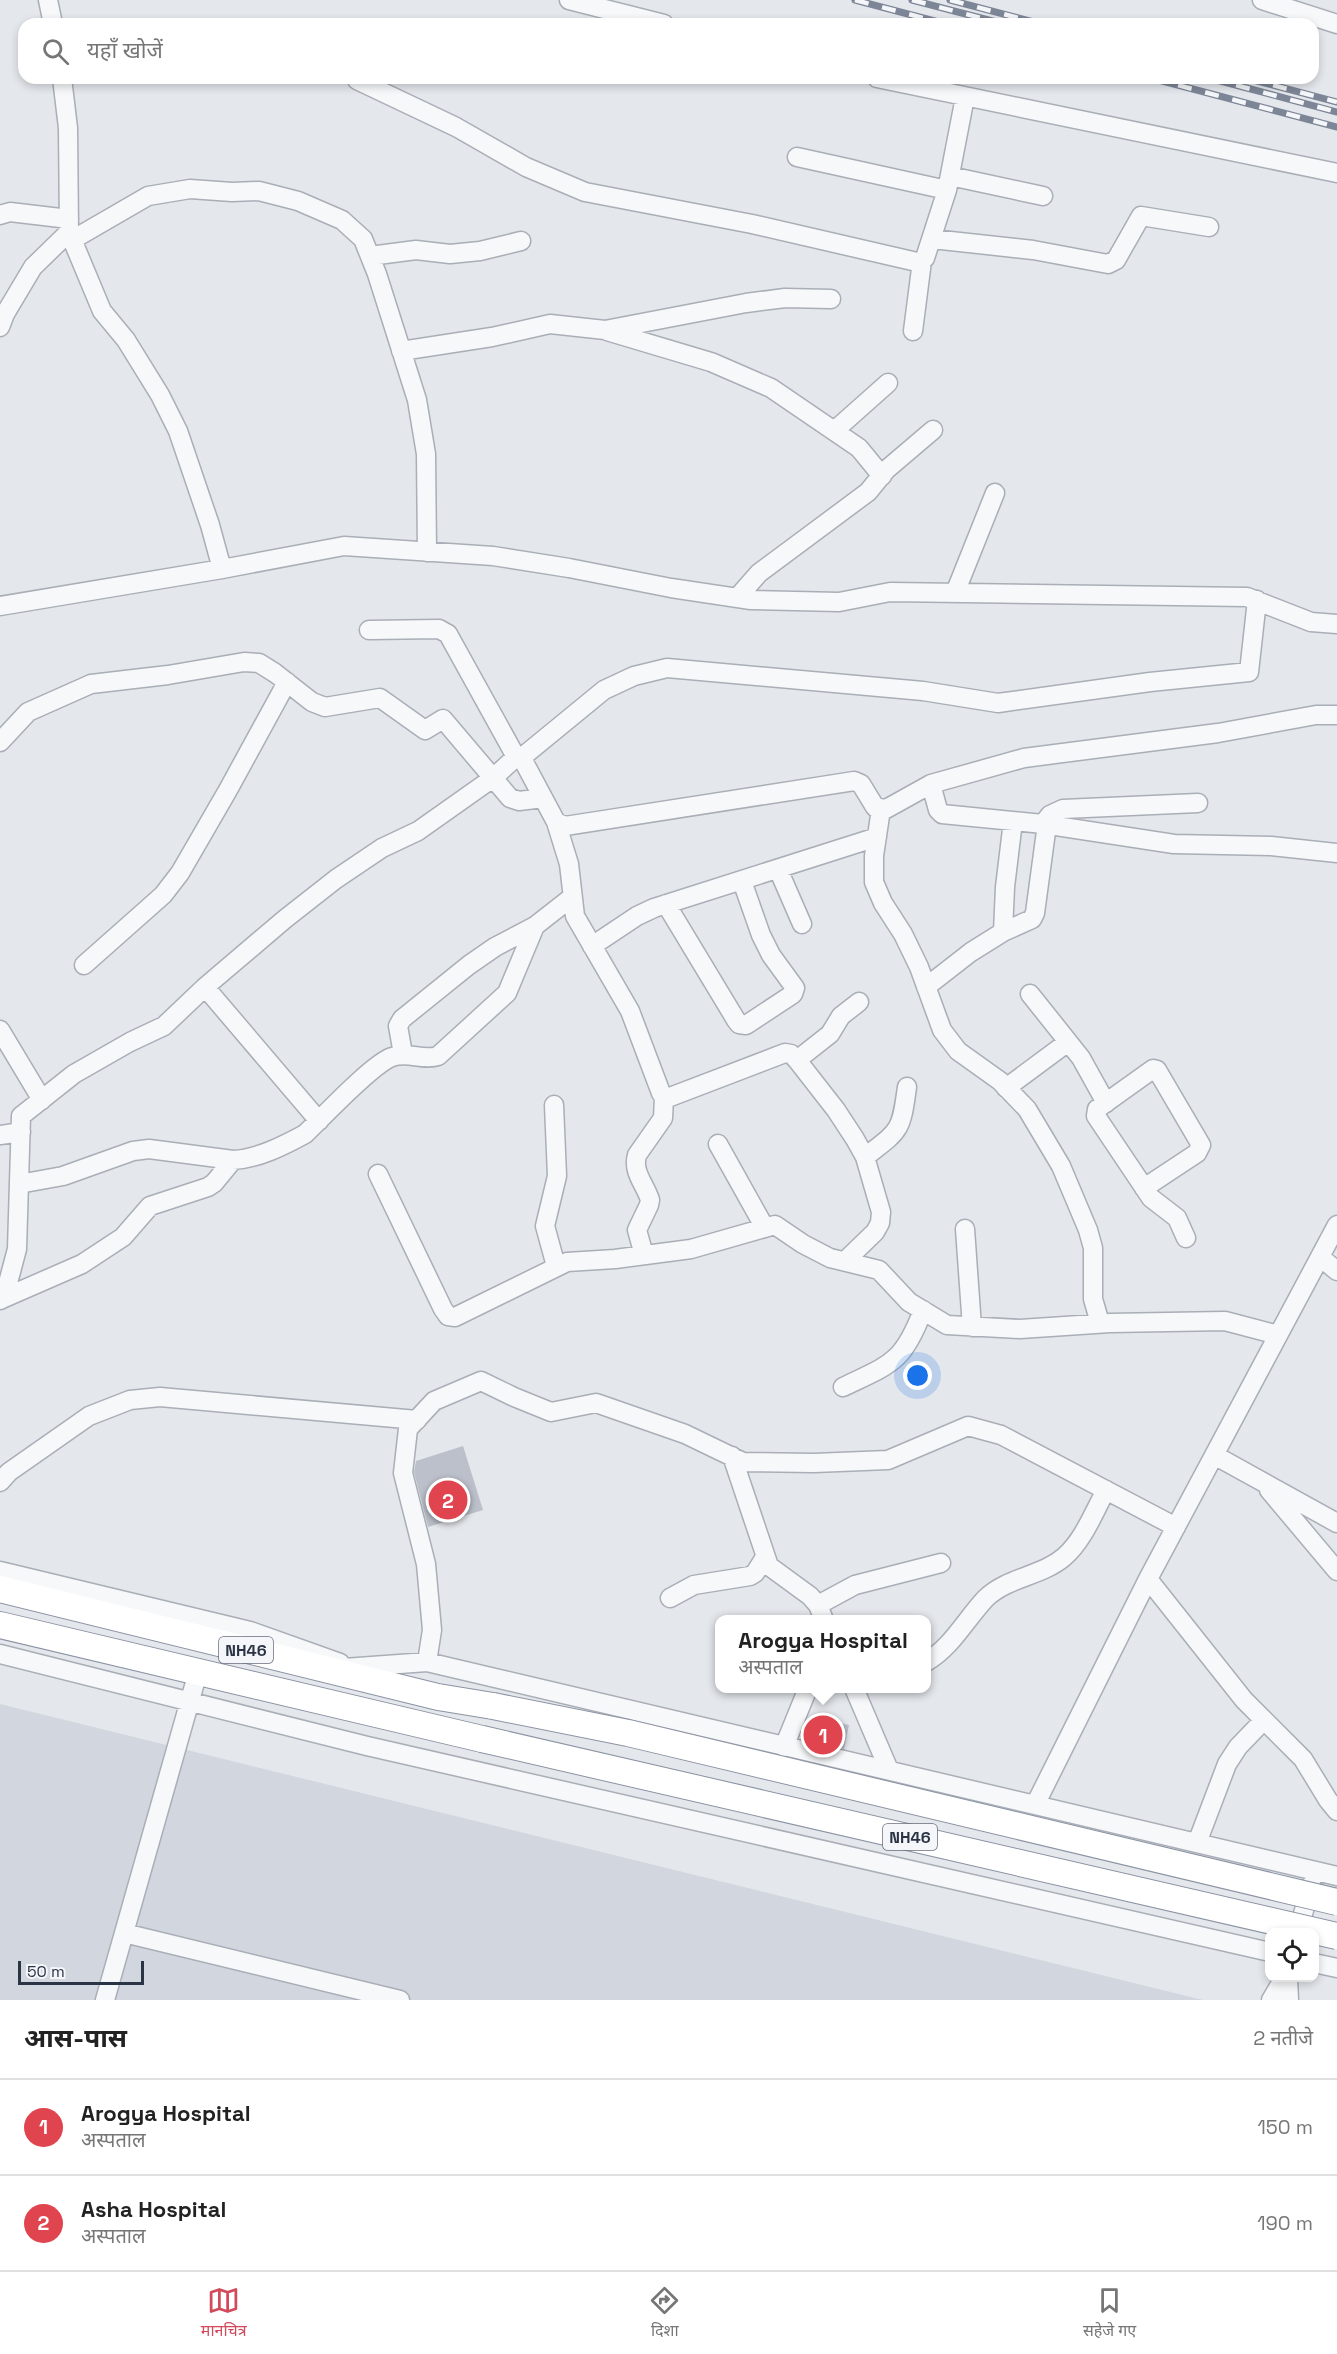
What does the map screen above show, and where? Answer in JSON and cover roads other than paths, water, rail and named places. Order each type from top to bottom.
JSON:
[{"type":"highway","name":"NH46","points":[[0,1589],[338,1668],[438,1697],[628,1733],[1337,1902]]},
{"type":"highway","name":"NH46","points":[[0,1624],[482,1739],[1337,1936]]},
{"type":"street","points":[[48,0],[52,18]]},
{"type":"street","points":[[569,0],[640,18]]},
{"type":"street","points":[[1262,0],[1318,18]]},
{"type":"street","points":[[1319,18],[1337,24]]},
{"type":"street","points":[[63,84],[68,128],[70,230],[102,311],[126,340],[160,395],[178,431],[210,525],[222,569]]},
{"type":"street","points":[[365,84],[456,127],[526,167],[585,192],[730,219],[917,262],[922,261]]},
{"type":"street","points":[[905,84],[1337,173]]},
{"type":"street","points":[[913,331],[922,261],[932,239],[948,183],[965,97]]},
{"type":"street","points":[[797,157],[948,183],[1043,196]]},
{"type":"street","points":[[0,327],[5,314],[33,267],[70,230],[148,196],[190,189],[259,192],[298,201],[342,220],[363,239],[417,400],[426,454],[427,552]]},
{"type":"street","points":[[0,215],[10,212],[70,230]]},
{"type":"street","points":[[932,239],[1033,250],[1108,264],[1116,260],[1141,216],[1209,227]]},
{"type":"street","points":[[370,256],[416,250],[450,254],[480,251],[521,241]]},
{"type":"street","points":[[600,329],[746,303],[785,298],[831,299]]},
{"type":"street","points":[[401,351],[550,324],[600,329],[711,362],[771,388],[859,448],[882,476]]},
{"type":"street","points":[[834,431],[888,383]]},
{"type":"street","points":[[736,598],[759,573],[839,516],[868,492],[882,476],[933,430]]},
{"type":"street","points":[[955,594],[995,493]]},
{"type":"street","points":[[0,606],[344,546],[493,556],[736,598],[839,602],[890,592],[1247,597],[1311,622],[1337,624]]},
{"type":"street","points":[[2,1299],[17,1249],[21,1116],[74,1074],[130,1042],[164,1026],[285,918],[336,879],[382,848],[418,831],[493,778],[604,690],[634,676],[667,668],[923,691],[998,702],[1150,682],[1250,672],[1257,600]]},
{"type":"street","points":[[369,630],[439,628],[448,634],[556,822],[569,864],[575,916],[630,1011],[664,1097],[663,1118],[635,1161],[635,1168],[650,1200],[650,1205],[637,1230],[644,1255]]},
{"type":"street","points":[[0,742],[28,712],[91,684],[168,675],[244,662],[259,663],[312,702],[325,707],[380,698],[425,730],[442,719],[510,798],[519,801],[543,798]]},
{"type":"street","points":[[84,964],[163,895],[180,873],[287,682]]},
{"type":"street","points":[[556,822],[565,826],[854,781],[861,784],[875,807],[886,809],[931,784],[1024,758],[1218,733],[1316,715],[1337,715]]},
{"type":"street","points":[[931,784],[938,810],[942,814],[1045,824],[1174,844],[1271,846],[1337,854]]},
{"type":"street","points":[[926,987],[971,952],[1003,932],[1032,919],[1035,913],[1045,824],[1050,815],[1063,809],[1198,803]]},
{"type":"street","points":[[881,809],[874,856],[874,882],[883,903],[903,934],[942,1030],[958,1051],[1006,1088],[1027,1109],[1061,1166],[1088,1230],[1094,1260],[1093,1304],[1100,1323]]},
{"type":"street","points":[[1003,932],[1005,887],[1013,821]]},
{"type":"street","points":[[592,946],[638,916],[666,904],[877,837]]},
{"type":"street","points":[[778,869],[802,924]]},
{"type":"street","points":[[666,904],[736,1020],[739,1024],[746,1025],[793,994],[795,988],[766,945],[742,881]]},
{"type":"street","points":[[403,1054],[398,1026],[402,1019],[469,965],[495,947],[535,926],[572,897]]},
{"type":"street","points":[[19,1184],[63,1176],[141,1150],[232,1160],[246,1159],[293,1141],[305,1134],[385,1060],[403,1054],[432,1058],[438,1056],[497,1003],[514,980],[535,926]]},
{"type":"street","points":[[205,987],[319,1121]]},
{"type":"street","points":[[1030,994],[1081,1058],[1106,1103]]},
{"type":"street","points":[[797,1060],[830,1034],[842,1016],[858,1002]]},
{"type":"street","points":[[0,1030],[42,1100]]},
{"type":"street","points":[[1006,1088],[1068,1042]]},
{"type":"street","points":[[664,1097],[670,1097],[785,1053],[797,1060],[836,1110],[865,1156],[881,1212],[880,1223],[874,1232],[845,1261]]},
{"type":"street","points":[[1144,1188],[1200,1150],[1200,1141],[1155,1069],[1097,1109],[1096,1116],[1144,1188],[1156,1204],[1177,1218],[1186,1238]]},
{"type":"street","points":[[865,1156],[894,1134],[900,1126],[907,1087]]},
{"type":"street","points":[[554,1105],[558,1176],[544,1226],[556,1266]]},
{"type":"street","points":[[0,1136],[21,1132]]},
{"type":"street","points":[[718,1144],[765,1228]]},
{"type":"street","points":[[2,1299],[82,1264],[123,1237],[150,1206],[208,1187],[232,1160]]},
{"type":"street","points":[[378,1174],[442,1309],[448,1316],[461,1316],[567,1262],[691,1249],[775,1225],[803,1244],[830,1257],[879,1270],[909,1302],[948,1325],[1020,1329],[1100,1323],[1225,1321],[1278,1335]]},
{"type":"street","points":[[1035,1805],[1148,1579],[1337,1225]]},
{"type":"street","points":[[965,1229],[972,1327]]},
{"type":"street","points":[[1320,1257],[1337,1271]]},
{"type":"street","points":[[843,1387],[886,1367],[900,1355],[912,1340],[922,1310]]},
{"type":"street","points":[[427,1662],[432,1630],[426,1564],[403,1473],[408,1429],[434,1401],[482,1381],[551,1412],[596,1403],[685,1434],[743,1462],[814,1463],[888,1460],[968,1426],[1000,1435],[1176,1527]]},
{"type":"street","points":[[0,1482],[9,1472],[89,1416],[130,1400],[160,1397],[417,1420]]},
{"type":"street","points":[[1214,1455],[1337,1523]]},
{"type":"street","points":[[732,1456],[765,1557],[775,1572],[821,1612],[855,1585],[940,1563]]},
{"type":"street","points":[[1262,1482],[1337,1571]]},
{"type":"street","points":[[931,1660],[937,1656],[987,1598],[1001,1587],[1064,1558],[1075,1545],[1106,1490]]},
{"type":"street","points":[[670,1598],[694,1585],[750,1576],[755,1573],[765,1557]]},
{"type":"street","points":[[0,1571],[250,1630],[338,1668],[427,1662],[1337,1876]]},
{"type":"street","points":[[1148,1579],[1244,1700],[1303,1759],[1337,1811]]},
{"type":"street","points":[[0,1654],[378,1749],[1265,1951]]},
{"type":"street","points":[[105,2000],[198,1672]]},
{"type":"street","points":[[784,1747],[806,1693]]},
{"type":"street","points":[[856,1693],[889,1770]]},
{"type":"street","points":[[1197,1843],[1227,1764],[1238,1747],[1264,1720]]},
{"type":"street","points":[[1299,1928],[1314,1871]]},
{"type":"street","points":[[124,1934],[380,1998],[400,2000]]},
{"type":"street","points":[[1319,1964],[1337,1968]]},
{"type":"street","points":[[1271,2000],[1281,1982]]},
{"type":"street","points":[[1288,1982],[1289,2000]]},
{"type":"railway","points":[[855,0],[923,18]]},
{"type":"railway","points":[[912,0],[981,18]]},
{"type":"railway","points":[[950,0],[1018,18]]},
{"type":"railway","points":[[1174,84],[1337,127]]},
{"type":"railway","points":[[1232,84],[1337,112]]},
{"type":"railway","points":[[1269,84],[1337,102]]},
{"type":"place","name":"Asha Hospital","points":[[448,1500]]},
{"type":"place","name":"Arogya Hospital","points":[[823,1735]]}]
